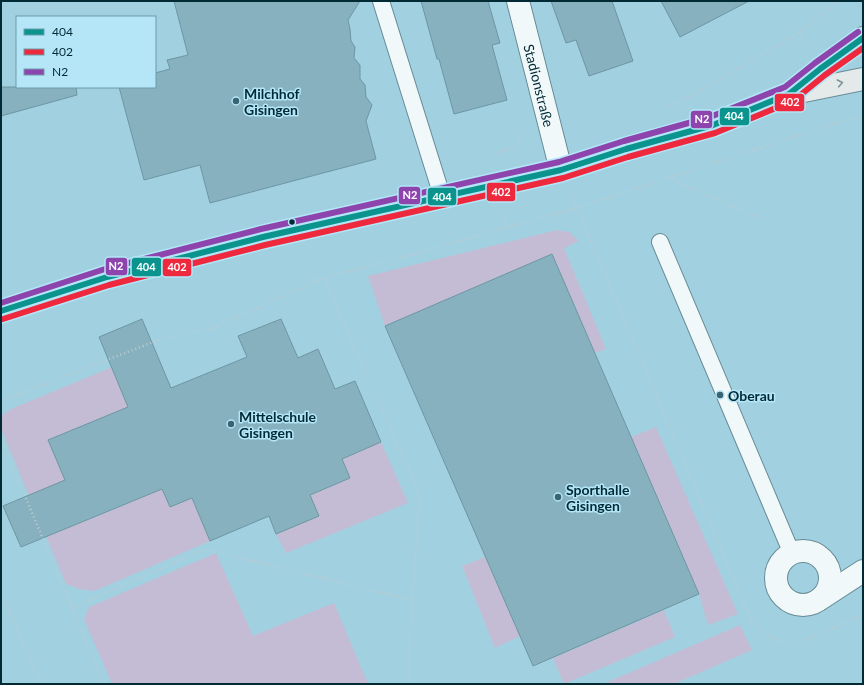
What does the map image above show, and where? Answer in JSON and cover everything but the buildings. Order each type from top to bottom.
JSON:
[{"type":"main road","points":[[789,94],[820,69],[863,38]]},
{"type":"main road","points":[[1,311],[107,277],[263,237],[561,170],[626,149],[713,125],[789,94],[863,79]]},
{"type":"street","name":"Stadionstraße","points":[[518,1],[561,170]]},
{"type":"street","points":[[800,552],[809,552],[817,555],[836,571],[846,574],[862,572],[811,604],[794,604],[786,599],[780,592],[777,584],[779,566],[784,559],[792,554],[800,552]]},
{"type":"street","points":[[819,600],[826,594],[830,581],[828,568],[824,561]]},
{"type":"lane","points":[[381,1],[442,196]]},
{"type":"lane","points":[[660,242],[792,554]]},
{"type":"path","points":[[664,109],[699,91],[800,32],[839,1]]},
{"type":"path","points":[[1,401],[161,339],[210,329],[324,278],[577,208],[845,120],[863,118]]},
{"type":"path","points":[[494,158],[499,152],[510,148],[519,141],[521,129]]},
{"type":"path","points":[[668,178],[758,217]]},
{"type":"path","points":[[577,208],[751,620],[766,635],[785,643],[801,642],[863,615]]},
{"type":"path","points":[[243,278],[324,278]]},
{"type":"path","points":[[324,278],[367,376]]},
{"type":"path","points":[[376,397],[420,495],[412,600],[408,684]]},
{"type":"path","points":[[1,439],[104,684]]},
{"type":"path","points":[[72,608],[205,549],[412,600]]},
{"type":"path","points":[[1,592],[41,684]]},
{"type":"shaded area","points":[[557,230],[569,232],[579,241],[564,248],[606,349],[595,353],[552,254],[385,326],[368,276]]},
{"type":"shaded area","points":[[112,367],[128,407],[48,440],[65,480],[47,488],[64,529],[127,504],[154,470],[170,507],[192,498],[210,541],[95,591],[79,589],[66,584],[1,429],[2,415],[11,409]]},
{"type":"shaded area","points":[[656,427],[738,614],[708,625],[699,594],[631,437]]},
{"type":"shaded area","points":[[381,442],[408,503],[286,553],[276,534],[310,495],[349,478],[342,459]]},
{"type":"shaded area","points":[[216,553],[253,636],[334,603],[368,684],[112,684],[84,619],[89,607]]},
{"type":"shaded area","points":[[485,557],[520,636],[495,648],[462,566]]},
{"type":"shaded area","points":[[664,610],[675,637],[564,684],[553,658]]},
{"type":"shaded area","points":[[740,625],[752,650],[674,684],[603,684]]},
{"type":"transit line","name":"N2","points":[[1,303],[105,269],[261,229],[559,162],[624,141],[710,117],[785,87],[858,32]]},
{"type":"transit line","name":"404","points":[[1,311],[107,277],[263,237],[561,170],[626,149],[713,125],[789,94],[820,69],[863,38]]},
{"type":"transit line","name":"402","points":[[3,319],[109,285],[265,245],[563,178],[628,157],[715,133],[793,101],[825,75],[863,48]]},
{"type":"place","name":"Milchhof Gisingen","points":[[236,101]]},
{"type":"place","name":"Oberau","points":[[720,395]]},
{"type":"place","name":"Mittelschule Gisingen","points":[[231,424]]},
{"type":"place","name":"Sporthalle Gisingen","points":[[558,497]]}]
